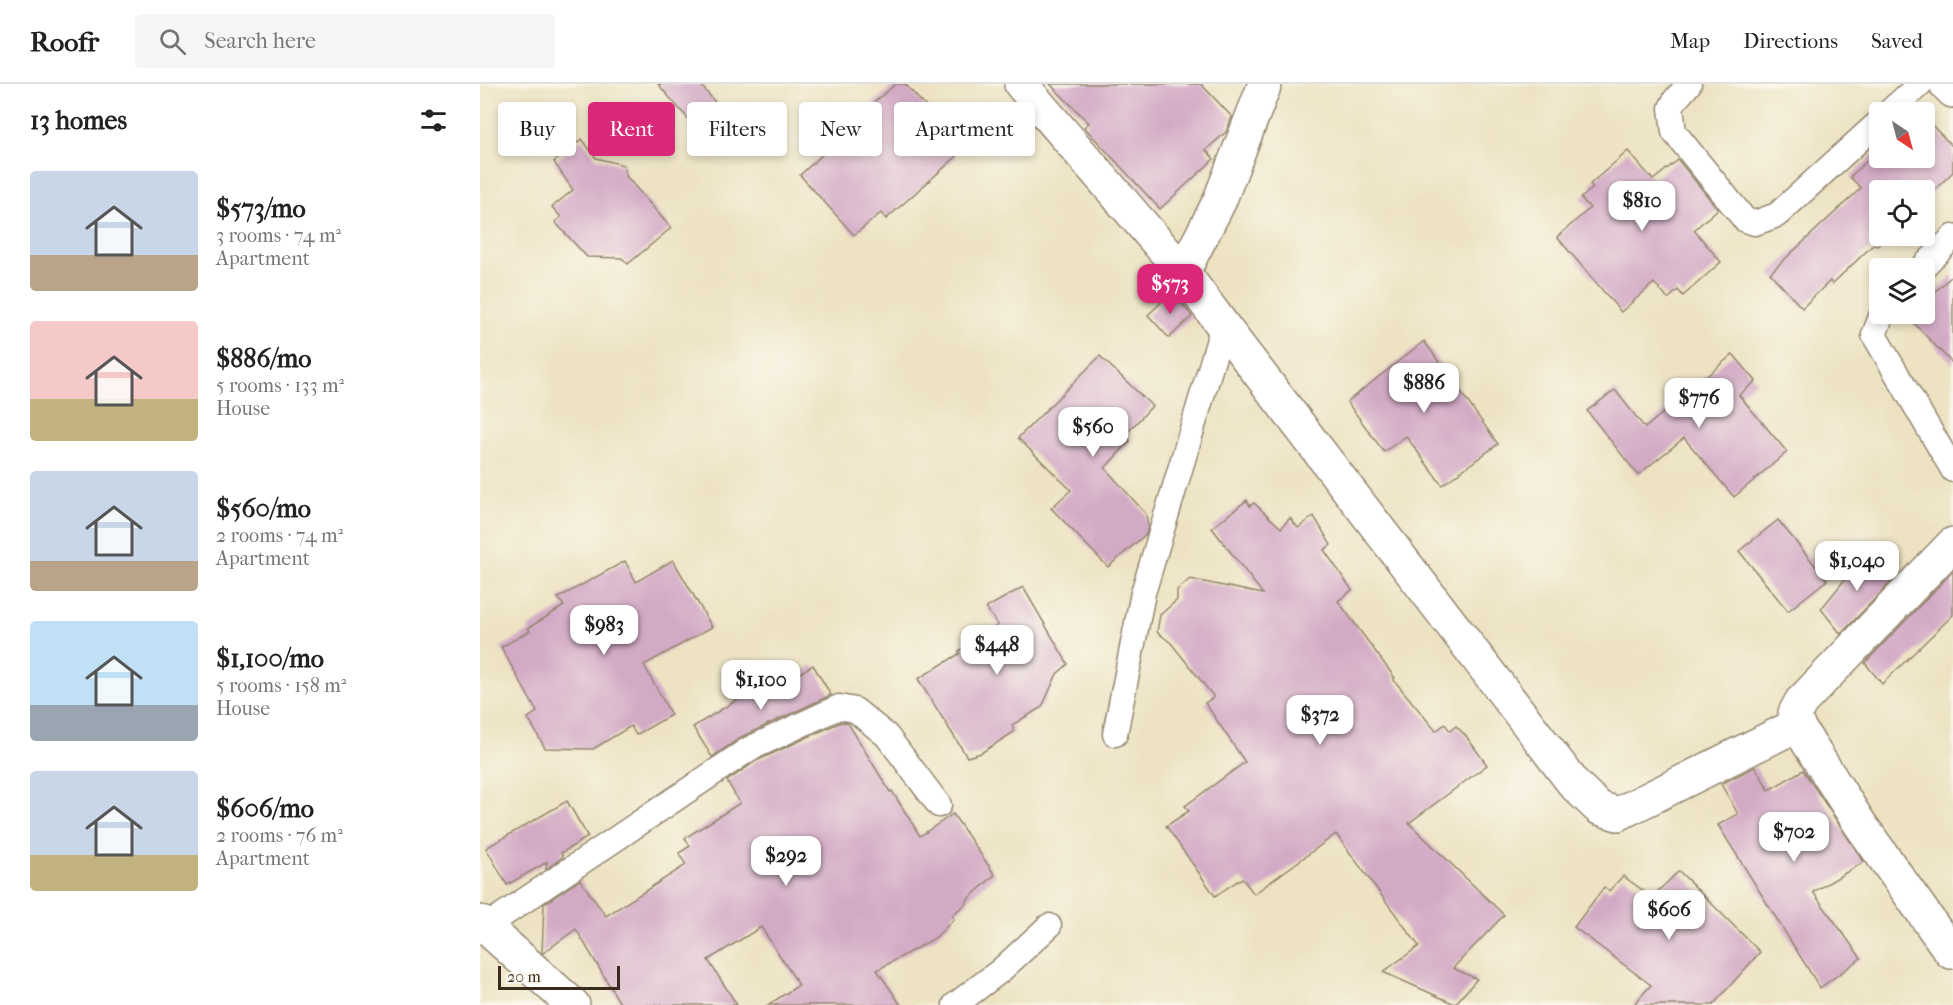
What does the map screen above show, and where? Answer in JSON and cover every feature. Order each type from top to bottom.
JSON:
[{"type":"street","points":[[1021,84],[1183,272],[1574,784],[1599,808],[1618,814],[1797,725]]},
{"type":"street","points":[[1183,272],[1219,202],[1265,84]]},
{"type":"street","points":[[1946,84],[1953,91]]},
{"type":"street","points":[[1951,952],[1860,824],[1797,725],[1795,713],[1801,702],[1953,544]]},
{"type":"street","points":[[482,924],[573,1005]]},
{"type":"lane","points":[[1689,84],[1671,108],[1674,132],[1745,220],[1755,223],[1777,215],[1869,131]]},
{"type":"lane","points":[[1900,102],[1920,84]]},
{"type":"lane","points":[[1932,258],[1953,237]]},
{"type":"lane","points":[[1878,324],[1874,335],[1953,470]]},
{"type":"lane","points":[[1115,734],[1143,593],[1223,326]]},
{"type":"lane","points":[[482,924],[749,749],[839,707],[855,710],[887,736],[939,805]]},
{"type":"lane","points":[[955,1005],[1000,970],[1049,926]]},
{"type":"building","points":[[658,84],[700,84],[715,102],[687,102],[687,118]]},
{"type":"building","points":[[896,84],[905,84],[922,102],[894,102],[894,156],[956,157],[886,219],[881,213],[854,235],[800,175],[821,156],[882,156],[882,102],[874,102]]},
{"type":"building","points":[[1050,84],[1201,84],[1232,117],[1226,132],[1206,150],[1214,159],[1160,209],[1084,127],[1089,123]]},
{"type":"building","points":[[1935,128],[1953,147],[1953,172],[1935,189],[1935,180],[1869,180],[1869,246],[1872,246],[1832,284],[1830,281],[1802,308],[1770,273],[1861,188],[1850,177],[1869,159],[1869,168],[1935,168]]},
{"type":"building","points":[[582,139],[588,147],[588,156],[624,165],[626,176],[671,228],[628,264],[622,258],[587,257],[555,222],[561,217],[552,207],[573,190],[554,162],[561,156],[576,156],[576,144]]},
{"type":"building","points":[[1628,151],[1653,180],[1678,160],[1718,209],[1694,230],[1721,262],[1683,296],[1678,290],[1668,299],[1654,283],[1621,312],[1557,237],[1590,208],[1581,198],[1593,188],[1590,184]]},
{"type":"building","points":[[1953,275],[1953,364],[1915,324],[1935,324],[1935,292]]},
{"type":"building","points":[[1172,292],[1192,316],[1169,338],[1148,315]]},
{"type":"building","points":[[1424,341],[1498,444],[1442,485],[1406,436],[1384,452],[1347,402]]},
{"type":"building","points":[[1733,354],[1756,381],[1739,395],[1787,452],[1734,497],[1684,438],[1638,475],[1587,411],[1615,390],[1645,428]]},
{"type":"building","points":[[1100,356],[1152,406],[1127,433],[1130,441],[1105,468],[1146,514],[1148,527],[1146,534],[1108,567],[1051,508],[1071,490],[1018,438]]},
{"type":"building","points":[[1247,500],[1250,506],[1254,503],[1281,528],[1290,518],[1298,528],[1314,516],[1331,545],[1324,550],[1352,590],[1338,601],[1395,678],[1393,679],[1436,731],[1445,724],[1450,731],[1456,726],[1487,765],[1409,823],[1504,915],[1453,968],[1477,979],[1455,1004],[1383,972],[1419,946],[1336,834],[1254,894],[1242,878],[1215,896],[1166,826],[1189,811],[1185,806],[1245,762],[1205,703],[1214,697],[1171,643],[1157,632],[1160,615],[1177,600],[1177,590],[1190,579],[1263,594],[1212,528]]},
{"type":"building","points":[[1778,520],[1827,580],[1788,611],[1739,551]]},
{"type":"building","points":[[1867,552],[1884,563],[1894,579],[1841,634],[1821,609]]},
{"type":"building","points":[[673,560],[712,627],[644,665],[671,715],[636,735],[631,726],[593,749],[545,748],[528,718],[537,712],[501,647],[530,631],[528,628],[564,606],[558,598],[625,561],[636,582]]},
{"type":"building","points":[[1953,571],[1953,615],[1882,684],[1865,663]]},
{"type":"building","points":[[1023,587],[1068,664],[1057,674],[1042,707],[1012,725],[1014,732],[981,753],[967,757],[918,679],[959,654],[959,651],[998,625],[986,608]]},
{"type":"building","points":[[813,665],[831,695],[743,736],[712,757],[693,727],[743,696],[759,698]]},
{"type":"building","points":[[841,722],[848,723],[920,836],[953,814],[995,875],[952,915],[954,919],[935,938],[877,970],[901,1005],[768,1005],[799,985],[761,927],[708,960],[737,1005],[621,1005],[576,929],[542,952],[544,904],[580,880],[606,916],[686,865],[679,853],[690,846],[685,838],[740,803],[727,781],[756,761]]},
{"type":"building","points":[[1755,767],[1769,790],[1803,770],[1864,862],[1813,892],[1861,958],[1820,988],[1718,825],[1738,814],[1721,784]]},
{"type":"building","points":[[567,801],[588,837],[561,853],[563,857],[546,869],[547,862],[507,885],[486,848]]},
{"type":"building","points":[[1679,871],[1760,952],[1713,1005],[1633,1005],[1651,985],[1574,927],[1604,887],[1609,891],[1623,876],[1652,897]]}]
